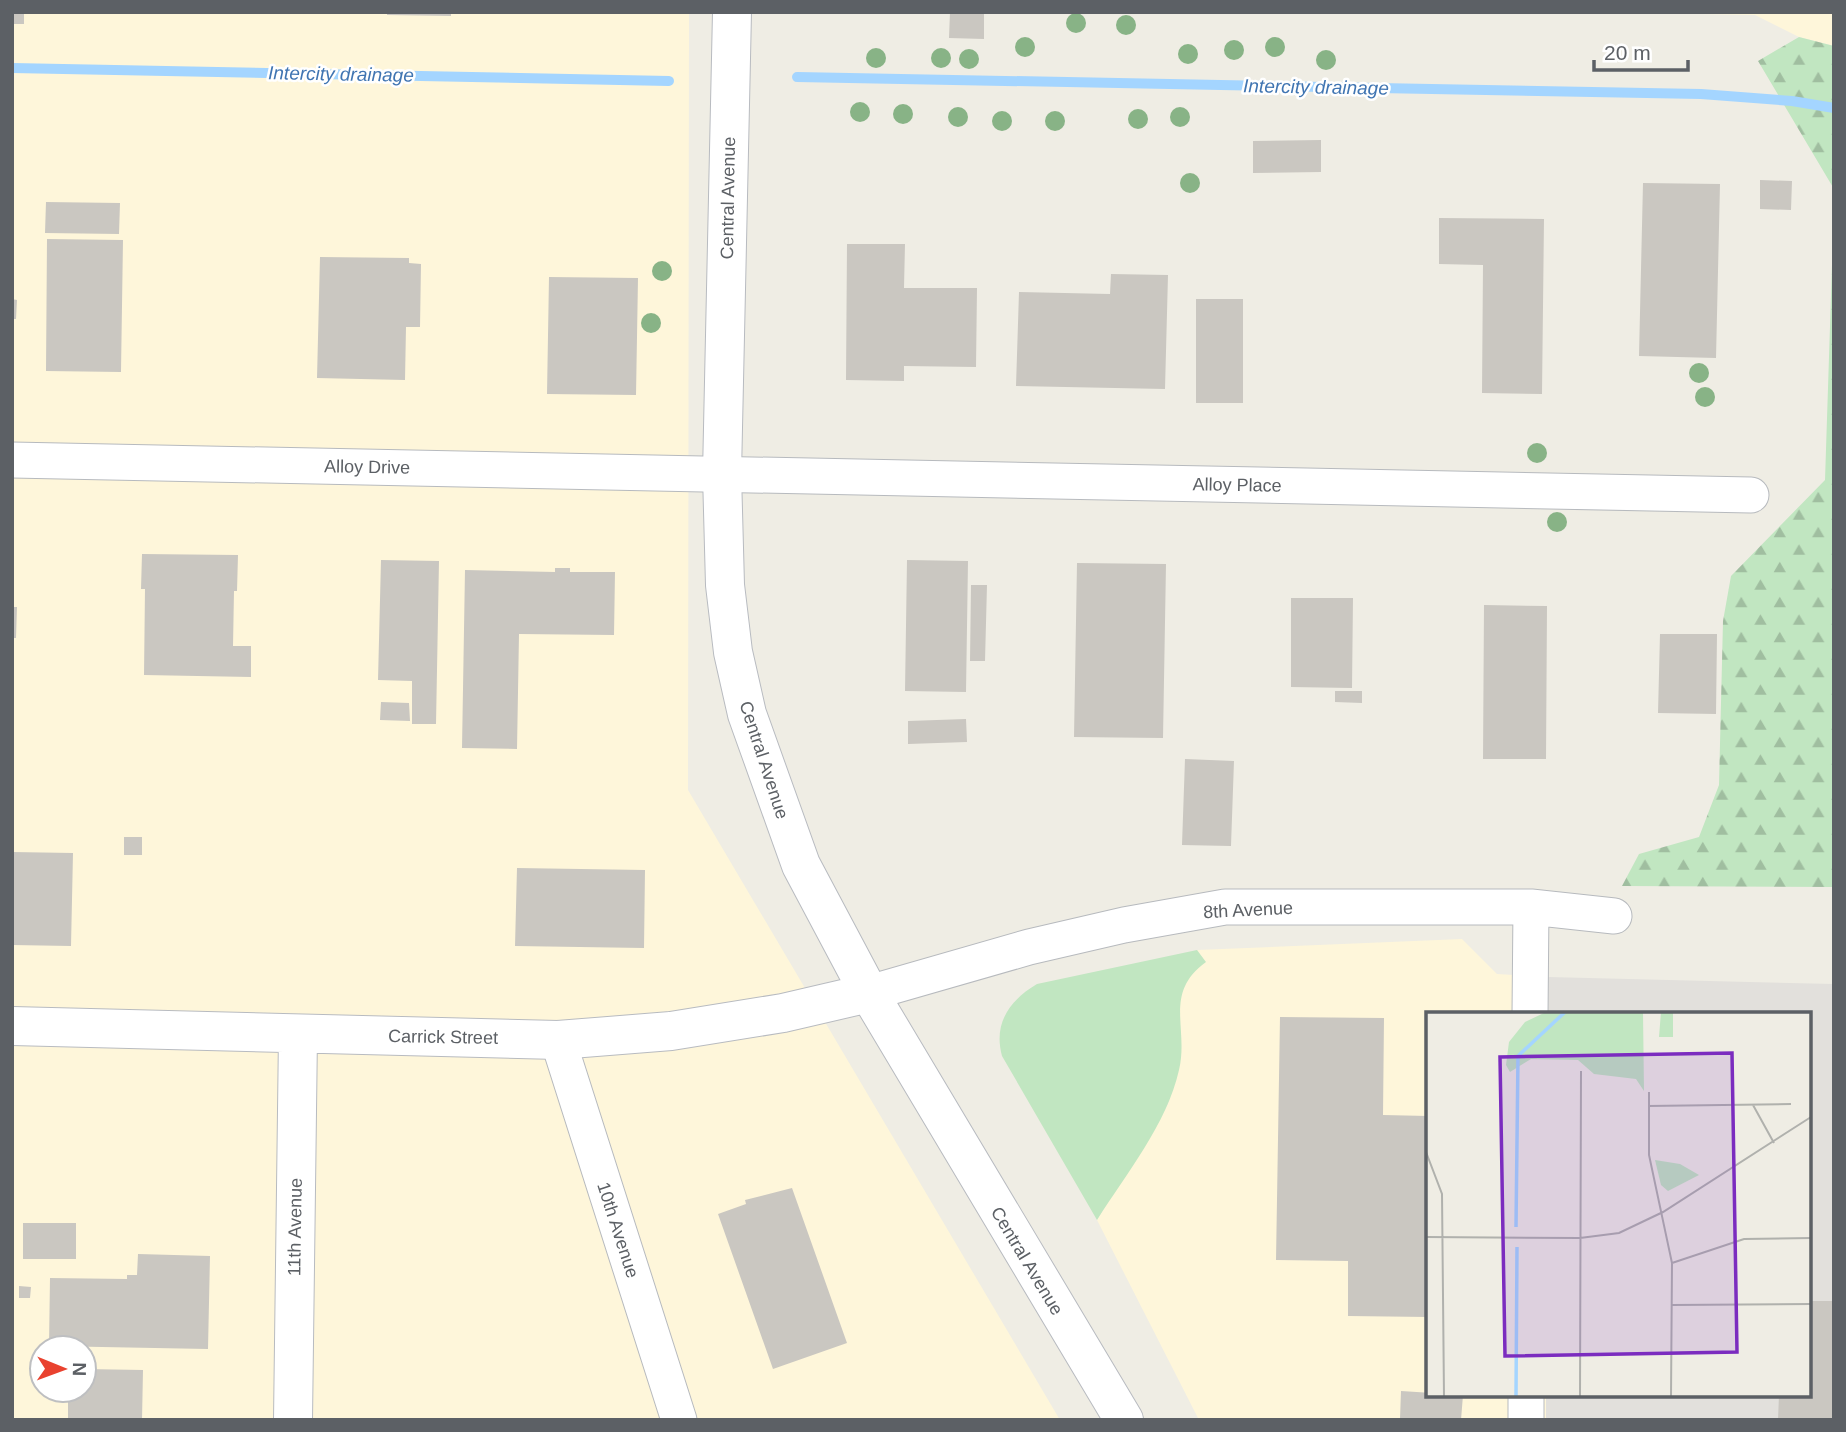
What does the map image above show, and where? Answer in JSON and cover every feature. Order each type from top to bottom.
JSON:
[{"type":"main road","name":"Central Avenue","points":[[732,12],[722,474],[725,584],[733,652],[747,715],[771,788],[801,865],[869,993],[1124,1420]]},
{"type":"main road","name":"Carrick Street","points":[[12,1026],[558,1040],[671,1031],[783,1013],[869,993]]},
{"type":"main road","name":"11th Avenue","points":[[293,1420],[298,1034]]},
{"type":"street","name":"Alloy Drive","points":[[12,460],[722,474]]},
{"type":"street","name":"Alloy Place","points":[[722,474],[1751,495]]},
{"type":"street","name":"8th Avenue","points":[[869,993],[1029,947],[1124,925],[1225,907],[1531,907],[1614,916]]},
{"type":"street","points":[[1530,1012],[1531,907]]},
{"type":"street","name":"10th Avenue","points":[[558,1040],[679,1420]]},
{"type":"street","points":[[1526,1397],[1526,1420]]},
{"type":"shaded area","points":[[12,12],[689,12],[688,790],[1060,1420],[12,1420]]},
{"type":"shaded area","points":[[1593,12],[1834,12],[1834,46],[1799,37],[1755,15]]},
{"type":"shaded area","points":[[1462,939],[1497,974],[1548,977],[1548,1012],[1426,1012],[1426,1397],[1546,1397],[1546,1420],[1199,1420],[1097,1220],[1168,1104],[1180,998],[1189,974],[1205,962],[1197,950]]},
{"type":"shaded area","points":[[1548,977],[1834,984],[1834,1420],[1546,1420],[1546,1397],[1811,1397],[1811,1012],[1548,1012]]},
{"type":"green space","points":[[1799,37],[1834,46],[1834,189],[1758,61]]},
{"type":"green space","points":[[1834,203],[1834,887],[1622,886],[1639,854],[1699,837],[1719,785],[1723,621],[1731,576],[1825,480]]},
{"type":"green space","points":[[1197,950],[1206,962],[1193,974],[1181,999],[1181,1055],[1173,1090],[1144,1148],[1097,1220],[1002,1056],[1002,1023],[1019,997],[1037,984]]},
{"type":"building","points":[[12,12],[24,12],[24,24],[12,24]]},
{"type":"building","points":[[387,12],[451,12],[451,16],[387,15]]},
{"type":"building","points":[[950,12],[984,12],[984,39],[949,38]]},
{"type":"building","points":[[1321,140],[1321,172],[1253,173],[1253,141]]},
{"type":"building","points":[[1760,180],[1792,181],[1791,210],[1760,209]]},
{"type":"building","points":[[1643,183],[1720,184],[1716,358],[1639,356]]},
{"type":"building","points":[[46,202],[120,203],[119,234],[45,233]]},
{"type":"building","points":[[1439,218],[1544,219],[1542,394],[1482,393],[1483,265],[1439,264]]},
{"type":"building","points":[[47,239],[123,240],[121,372],[46,371]]},
{"type":"building","points":[[847,244],[905,244],[904,288],[977,288],[976,367],[904,366],[904,381],[846,380]]},
{"type":"building","points":[[320,257],[409,258],[409,263],[421,264],[420,327],[406,327],[405,380],[317,378]]},
{"type":"building","points":[[1111,274],[1168,275],[1165,389],[1016,386],[1019,292],[1110,294]]},
{"type":"building","points":[[549,277],[638,278],[636,395],[547,394]]},
{"type":"building","points":[[12,299],[17,300],[16,319],[12,319]]},
{"type":"building","points":[[1196,299],[1243,299],[1243,403],[1196,403]]},
{"type":"building","points":[[142,554],[238,555],[233,646],[251,646],[251,677],[144,675],[145,589],[141,589]]},
{"type":"building","points":[[381,560],[439,561],[436,724],[412,724],[412,681],[378,680]]},
{"type":"building","points":[[907,560],[968,561],[966,692],[905,691]]},
{"type":"building","points":[[1077,563],[1166,564],[1163,738],[1074,737]]},
{"type":"building","points":[[555,568],[570,568],[570,572],[615,572],[614,635],[519,634],[517,749],[462,748],[465,570],[555,572]]},
{"type":"building","points":[[971,585],[987,585],[985,661],[970,661]]},
{"type":"building","points":[[1291,598],[1353,598],[1352,688],[1291,687]]},
{"type":"building","points":[[1484,605],[1547,606],[1546,759],[1483,759]]},
{"type":"building","points":[[12,607],[17,607],[16,638],[12,638]]},
{"type":"building","points":[[1660,634],[1717,634],[1716,714],[1658,713]]},
{"type":"building","points":[[1335,691],[1362,691],[1362,703],[1335,702]]},
{"type":"building","points":[[381,702],[409,703],[410,721],[380,720]]},
{"type":"building","points":[[966,719],[967,742],[908,744],[908,721]]},
{"type":"building","points":[[1185,759],[1234,761],[1231,846],[1182,845]]},
{"type":"building","points":[[124,837],[142,837],[142,855],[124,855]]},
{"type":"building","points":[[12,852],[73,853],[71,946],[12,945]]},
{"type":"building","points":[[517,868],[645,870],[644,948],[515,946]]},
{"type":"building","points":[[1280,1017],[1384,1018],[1383,1115],[1426,1116],[1426,1317],[1348,1316],[1348,1261],[1276,1260]]},
{"type":"building","points":[[792,1188],[847,1343],[773,1369],[718,1214],[746,1204],[745,1200]]},
{"type":"building","points":[[23,1223],[76,1223],[76,1259],[23,1259]]},
{"type":"building","points":[[138,1254],[210,1256],[208,1349],[98,1347],[98,1334],[49,1334],[50,1278],[127,1279],[127,1275],[137,1275]]},
{"type":"building","points":[[19,1286],[31,1287],[30,1298],[19,1298]]},
{"type":"building","points":[[1811,1301],[1834,1301],[1834,1420],[1778,1420],[1779,1397],[1811,1397]]},
{"type":"building","points":[[98,1369],[143,1370],[142,1420],[68,1420],[68,1404],[98,1404]]},
{"type":"building","points":[[1401,1391],[1426,1393],[1426,1397],[1463,1397],[1461,1420],[1400,1419]]},
{"type":"waterway","name":"Intercity drainage","points":[[12,68],[669,81]]},
{"type":"waterway","name":"Intercity drainage","points":[[797,77],[1701,94],[1792,101],[1834,108]]}]
